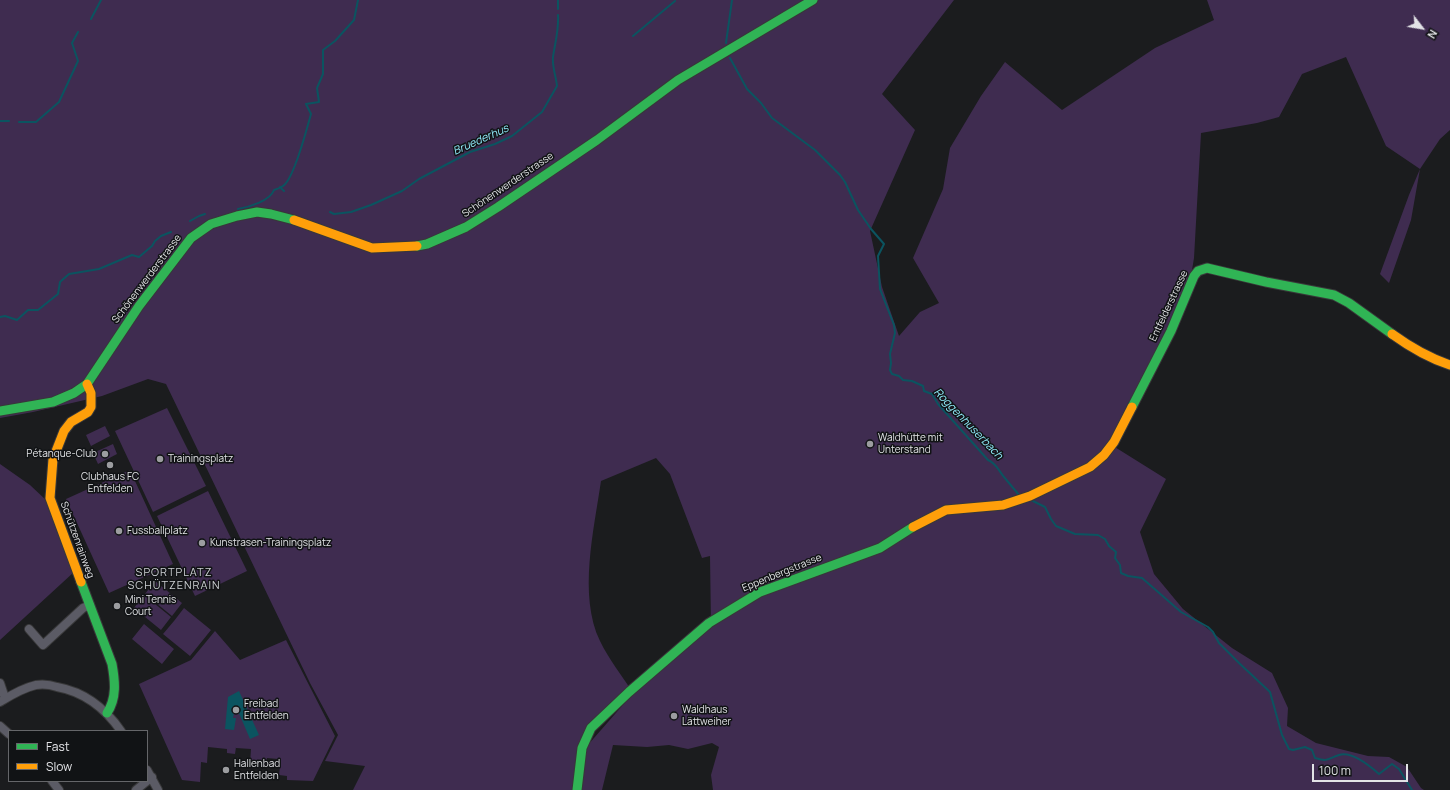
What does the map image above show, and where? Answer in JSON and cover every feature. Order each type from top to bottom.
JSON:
[{"type":"street","name":"Schönenwerderstrasse","points":[[0,411],[53,402],[87,384],[139,306],[191,238],[211,224],[257,212],[301,222],[372,248],[408,247],[427,244],[466,226],[498,207],[597,140],[678,80],[812,0]]},
{"type":"street","name":"Entfelderstrasse","points":[[1030,496],[1090,468],[1104,456],[1114,442],[1170,331],[1194,276],[1202,269],[1207,268],[1266,282],[1334,295],[1349,303],[1404,344],[1438,361],[1450,365]]},
{"type":"street","name":"Schützenrainweg","points":[[87,384],[91,393],[92,407],[88,412],[71,422],[64,431],[53,459],[50,498],[114,671],[112,705],[107,713]]},
{"type":"street","name":"Eppenbergstrasse","points":[[577,790],[582,748],[591,728],[634,687],[710,623],[726,612],[760,592],[880,548],[917,524],[946,510],[1003,505],[1030,496]]},
{"type":"street","points":[[30,630],[43,645],[83,608],[90,605]]},
{"type":"street","points":[[0,683],[3,700],[22,690],[37,685],[47,685],[76,692],[90,699],[107,713],[119,730]]},
{"type":"street","points":[[0,726],[8,733]]},
{"type":"street","points":[[148,771],[158,790]]},
{"type":"street","points":[[148,780],[152,777]]},
{"type":"street","points":[[53,782],[59,790]]},
{"type":"street","points":[[136,790],[146,782]]},
{"type":"shaded area","points":[[0,0],[954,0],[882,94],[915,130],[870,231],[882,287],[899,336],[920,312],[939,303],[913,258],[943,189],[950,148],[981,96],[1005,62],[1062,110],[1155,48],[1214,20],[1207,0],[1450,0],[1450,130],[1440,139],[1420,169],[1386,146],[1346,57],[1302,74],[1279,117],[1257,123],[1201,133],[1194,258],[1192,270],[1171,322],[1110,444],[1166,479],[1140,532],[1154,574],[1183,609],[1232,648],[1272,673],[1288,708],[1287,726],[1316,743],[1368,756],[1389,757],[1407,767],[1421,788],[1424,790],[713,790],[711,775],[719,747],[712,743],[688,749],[669,745],[647,747],[613,745],[602,790],[576,790],[580,754],[629,698],[578,746],[574,790],[353,790],[365,766],[325,761],[338,735],[310,683],[166,384],[148,379],[102,396],[0,418]],"holes":[[[656,458],[670,474],[702,558],[710,556],[711,626],[633,693],[611,661],[600,641],[593,623],[589,583],[590,562],[601,481]]]},
{"type":"shaded area","points":[[1420,169],[1411,220],[1389,283],[1380,274]]},
{"type":"shaded area","name":"Trainingsplatz","points":[[167,408],[206,486],[153,512],[115,431]]},
{"type":"shaded area","name":"Pétanque-Club","points":[[105,426],[110,436],[91,446],[86,435]]},
{"type":"shaded area","name":"Pétanque-Club","points":[[113,444],[117,454],[98,464],[93,453]]},
{"type":"shaded area","points":[[0,464],[30,485],[47,501],[74,572],[0,640]]},
{"type":"shaded area","name":"Fussballplatz","points":[[130,470],[173,564],[109,593],[66,499]]},
{"type":"shaded area","name":"Kunstrasen-Trainingsplatz","points":[[208,491],[247,571],[195,596],[157,516]]},
{"type":"shaded area","points":[[155,581],[182,603],[172,616],[145,594]]},
{"type":"shaded area","points":[[144,595],[171,617],[161,630],[134,608]]},
{"type":"shaded area","points":[[184,608],[211,630],[190,656],[163,634]]},
{"type":"shaded area","points":[[144,624],[174,649],[162,664],[132,639]]},
{"type":"shaded area","name":"Freibad Entfelden","points":[[215,631],[240,660],[286,640],[335,736],[313,781],[287,780],[287,776],[279,775],[280,767],[277,767],[278,759],[267,758],[266,765],[250,764],[251,749],[236,747],[235,754],[227,753],[227,749],[208,747],[207,763],[201,762],[200,782],[182,780],[139,684],[191,660]]},
{"type":"water","points":[[239,691],[259,735],[250,739],[238,711],[234,713],[233,718],[236,718],[234,730],[225,729],[228,697]]},
{"type":"waterway","points":[[91,19],[101,0]]},
{"type":"waterway","points":[[238,209],[264,200],[272,194],[274,190],[282,187],[287,182],[300,153],[311,114],[306,104],[319,102],[317,88],[323,74],[323,50],[335,41],[354,20],[358,0]]},
{"type":"waterway","name":"Bruederhus","points":[[558,0],[558,9]]},
{"type":"waterway","name":"Roggenhuserbach","points":[[726,43],[732,0]]},
{"type":"waterway","points":[[633,36],[675,1]]},
{"type":"waterway","name":"Bruederhus","points":[[330,212],[334,214],[351,212],[402,191],[419,179],[470,152],[495,144],[512,136],[542,112],[557,86],[553,57],[558,15]]},
{"type":"waterway","points":[[19,122],[36,122],[59,102],[78,61],[72,43],[78,32]]},
{"type":"waterway","name":"Roggenhuserbach","points":[[730,58],[747,89],[761,103],[772,118],[815,150],[840,175],[845,182],[858,210],[871,229],[884,244],[878,256],[880,289],[894,325],[895,333],[890,354],[890,370],[892,374],[899,376],[903,380],[912,381],[923,386],[924,391],[932,394],[938,404],[988,460],[995,465],[1019,495]]},
{"type":"waterway","points":[[0,121],[9,121]]},
{"type":"waterway","name":"Bruederhus","points":[[280,187],[284,191]]},
{"type":"waterway","points":[[190,221],[205,214]]},
{"type":"waterway","points":[[0,317],[5,316],[17,320],[28,310],[38,310],[58,294],[60,282],[69,274],[99,269],[132,255],[139,257],[161,236],[171,232]]},
{"type":"waterway","name":"Roggenhuserbach","points":[[1031,500],[1045,507],[1056,526],[1075,534],[1098,535],[1105,539],[1109,546],[1116,552],[1115,558],[1120,565],[1121,573],[1128,576],[1142,578],[1181,612],[1208,627],[1213,632],[1219,643],[1270,692],[1282,735],[1289,749],[1293,750],[1305,747],[1312,750],[1315,758],[1323,760],[1328,760],[1344,754],[1349,755],[1360,760],[1379,774],[1392,764],[1399,769],[1412,790]]},
{"type":"traffic: fast","points":[[417,246],[427,244],[466,227],[597,140],[678,80],[813,0]]},
{"type":"traffic: fast","points":[[0,411],[53,402],[74,393],[87,384],[139,306],[191,238],[211,224],[257,212],[294,220]]},
{"type":"traffic: fast","points":[[1132,407],[1171,331],[1194,276],[1198,271],[1207,268],[1266,282],[1334,295],[1349,303],[1392,334]]},
{"type":"traffic: fast","points":[[577,790],[582,748],[591,728],[629,692],[709,623],[760,592],[880,548],[913,527]]},
{"type":"traffic: fast","points":[[81,582],[112,664],[114,695],[107,713]]},
{"type":"traffic: slow","points":[[294,220],[372,248],[417,246]]},
{"type":"traffic: slow","points":[[1392,334],[1420,352],[1450,365]]},
{"type":"traffic: slow","points":[[81,582],[50,498],[53,459],[64,431],[71,422],[88,412],[91,407],[91,393],[87,384]]},
{"type":"traffic: slow","points":[[913,527],[946,510],[1003,505],[1030,496],[1090,467],[1104,455],[1114,442],[1132,407]]},
{"type":"place","name":"Waldhütte mit Unterstand","points":[[870,444]]},
{"type":"place","name":"Pétanque-Club","points":[[105,454]]},
{"type":"place","name":"Trainingsplatz","points":[[160,459]]},
{"type":"place","name":"Clubhaus FC Entfelden","points":[[110,465]]},
{"type":"place","name":"Fussballplatz","points":[[119,531]]},
{"type":"place","name":"Kunstrasen-Trainingsplatz","points":[[202,543]]},
{"type":"place","name":"Mini Tennis Court","points":[[117,606]]},
{"type":"place","name":"Freibad Entfelden","points":[[236,710]]},
{"type":"place","name":"Waldhaus Lättweiher","points":[[674,716]]},
{"type":"place","name":"Hallenbad Entfelden","points":[[226,770]]},
{"type":"district","name":"SPORTPLATZ SCHÜTZENRAIN","points":[[174,579]]}]
